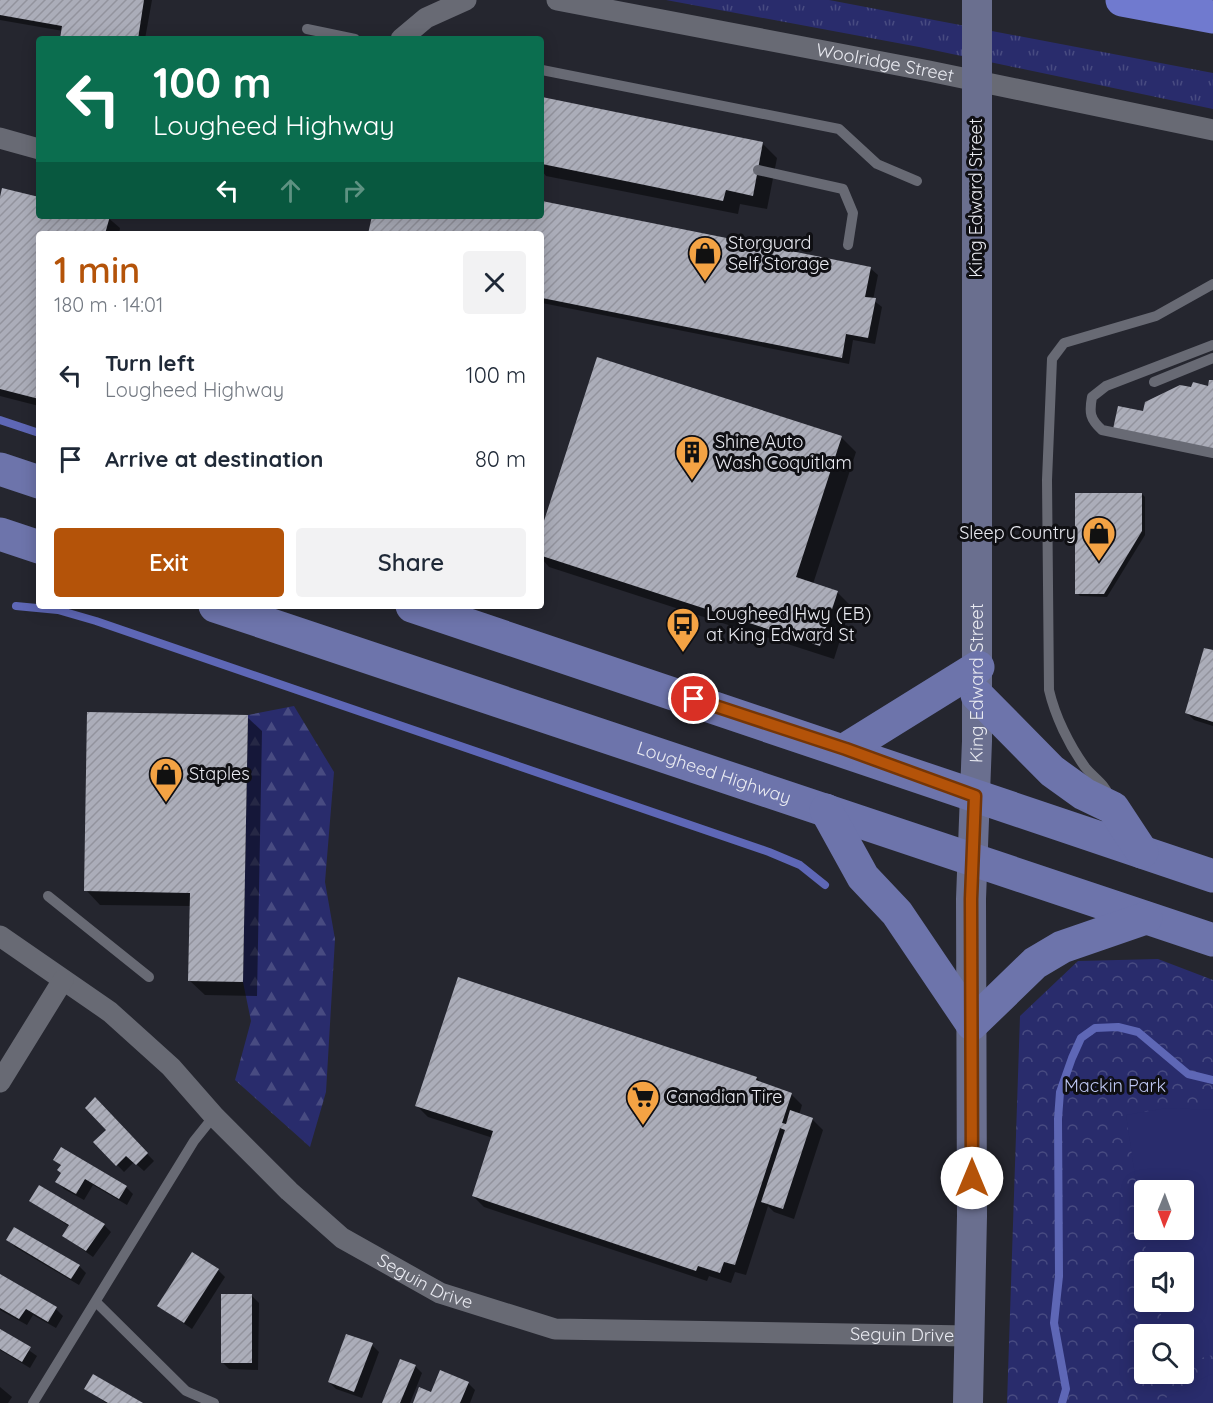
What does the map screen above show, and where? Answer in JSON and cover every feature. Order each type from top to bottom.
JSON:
[{"type":"highway","points":[[1122,0],[1213,17]]},
{"type":"main road","name":"King Edward Street","points":[[968,1403],[972,858],[977,681],[977,0]]},
{"type":"main road","points":[[0,469],[36,481]]},
{"type":"main road","points":[[0,534],[36,546]]},
{"type":"main road","name":"Lougheed Highway","points":[[224,609],[1213,940]]},
{"type":"main road","points":[[421,609],[846,749],[975,796],[1213,876]]},
{"type":"main road","points":[[846,749],[977,681],[1052,771],[1084,794],[1113,808],[1142,852]]},
{"type":"main road","points":[[826,810],[863,878],[897,913],[972,1024],[1035,963],[1062,947],[1146,918]]},
{"type":"street","points":[[405,36],[426,18],[466,0]]},
{"type":"street","name":"Woolridge Street","points":[[557,0],[940,74],[1213,130]]},
{"type":"street","points":[[0,138],[36,148]]},
{"type":"street","name":"Seguin Drive","points":[[4,945],[63,980],[110,1012],[171,1067],[214,1116],[289,1191],[342,1238],[440,1293],[555,1329],[969,1336]]},
{"type":"street","points":[[0,1082],[63,980]]},
{"type":"lane","points":[[307,29],[341,36]]},
{"type":"lane","points":[[544,70],[839,129],[877,164],[916,181]]},
{"type":"lane","points":[[758,170],[843,189],[853,213],[848,245]]},
{"type":"lane","points":[[1113,808],[1107,789],[1085,767],[1069,739],[1053,708],[1049,690],[1047,480],[1053,359],[1064,344],[1156,316],[1213,284]]},
{"type":"lane","points":[[1213,345],[1106,386],[1092,397],[1090,410],[1092,420],[1102,430],[1213,453]]},
{"type":"lane","points":[[1154,382],[1213,358]]},
{"type":"lane","points":[[48,896],[149,977]]},
{"type":"lane","points":[[33,1403],[194,1141],[214,1116]]},
{"type":"lane","points":[[96,1302],[186,1390],[214,1403]]},
{"type":"green space","points":[[666,0],[829,0],[1213,73],[1213,109],[919,47]]},
{"type":"green space","points":[[294,706],[334,772],[325,882],[335,939],[326,1092],[310,1147],[235,1080],[251,1021],[243,982],[248,715]]},
{"type":"green space","name":"Mackin Park","points":[[1158,959],[1213,980],[1213,1403],[1007,1403],[1020,1016],[1078,961]]},
{"type":"green space","points":[[1167,1108],[1213,1110],[1213,1355],[1194,1360],[1194,1324],[1163,1324],[1160,1312],[1194,1312],[1194,1252],[1146,1252],[1145,1240],[1194,1240],[1194,1180],[1136,1180],[1126,1115]]},
{"type":"green space","points":[[1213,1373],[1213,1403],[1156,1403],[1194,1384]]},
{"type":"building","points":[[0,0],[144,0],[138,36],[60,36],[62,26],[0,15]]},
{"type":"building","points":[[544,97],[763,142],[753,196],[726,190],[723,201],[544,164]]},
{"type":"building","points":[[2,188],[36,196],[36,219],[109,219],[106,231],[36,231],[36,398],[0,389],[0,197]]},
{"type":"building","name":"Storguard Self Storage","points":[[544,201],[871,267],[865,297],[876,298],[868,338],[846,334],[842,358],[544,298],[544,231],[369,231],[371,219],[544,219]]},
{"type":"building","name":"Shine Auto Wash Coquitlam","points":[[597,357],[842,436],[796,577],[838,591],[820,646],[544,557],[544,521]]},
{"type":"building","points":[[1209,380],[1213,380],[1213,450],[1113,429],[1118,406],[1143,411],[1145,402],[1180,385],[1191,387],[1193,382],[1208,386]]},
{"type":"building","name":"Sleep Country","points":[[1075,493],[1142,493],[1142,531],[1104,594],[1075,594]]},
{"type":"building","points":[[1204,648],[1213,650],[1213,722],[1185,713]]},
{"type":"building","name":"Staples","points":[[87,712],[248,715],[243,982],[188,981],[190,893],[84,891]]},
{"type":"building","name":"Canadian Tire","points":[[458,977],[757,1077],[756,1080],[792,1093],[782,1123],[786,1124],[790,1110],[813,1118],[783,1209],[761,1202],[785,1130],[780,1128],[735,1265],[724,1262],[720,1273],[698,1266],[696,1271],[472,1196],[493,1131],[415,1106]]},
{"type":"building","points":[[95,1097],[148,1153],[136,1165],[126,1156],[116,1166],[93,1142],[106,1130],[85,1108]]},
{"type":"building","points":[[61,1147],[127,1186],[119,1199],[85,1179],[76,1194],[55,1182],[61,1173],[57,1170],[61,1165],[53,1160]]},
{"type":"building","points":[[39,1185],[105,1224],[86,1251],[62,1236],[69,1225],[29,1201]]},
{"type":"building","points":[[14,1227],[80,1265],[71,1279],[6,1240]]},
{"type":"building","points":[[192,1252],[219,1269],[184,1323],[157,1306]]},
{"type":"building","points":[[0,1274],[57,1307],[48,1322],[26,1309],[19,1319],[0,1308]]},
{"type":"building","points":[[221,1294],[252,1294],[252,1363],[221,1363]]},
{"type":"building","points":[[0,1329],[31,1347],[22,1362],[0,1349]]},
{"type":"building","points":[[346,1334],[373,1343],[354,1392],[328,1382]]},
{"type":"building","points":[[400,1359],[416,1365],[400,1403],[382,1403]]},
{"type":"building","points":[[440,1370],[469,1382],[460,1403],[413,1403],[419,1387],[431,1392]]},
{"type":"building","points":[[93,1374],[143,1403],[108,1403],[84,1389]]},
{"type":"waterway","points":[[0,420],[36,432]]},
{"type":"waterway","points":[[16,606],[36,608]]},
{"type":"waterway","points":[[48,609],[96,621],[769,852],[800,865],[825,885]]},
{"type":"waterway","points":[[1062,1403],[1066,1389],[1054,1323],[1059,1276],[1058,1119],[1060,1092],[1081,1038],[1095,1028],[1118,1027],[1138,1032],[1188,1074],[1213,1080]]},
{"type":"place","name":"Storguard Self Storage","points":[[705,282]]},
{"type":"place","name":"Shine Auto Wash Coquitlam","points":[[692,481]]},
{"type":"place","name":"Sleep Country","points":[[1099,562]]},
{"type":"place","name":"Lougheed Hwy (EB) at King Edward St","points":[[683,653]]},
{"type":"place","name":"Staples","points":[[166,803]]},
{"type":"place","name":"Canadian Tire","points":[[643,1126]]},
{"type":"route","points":[[694,699],[846,749],[975,796],[971,899],[972,1178]]}]
